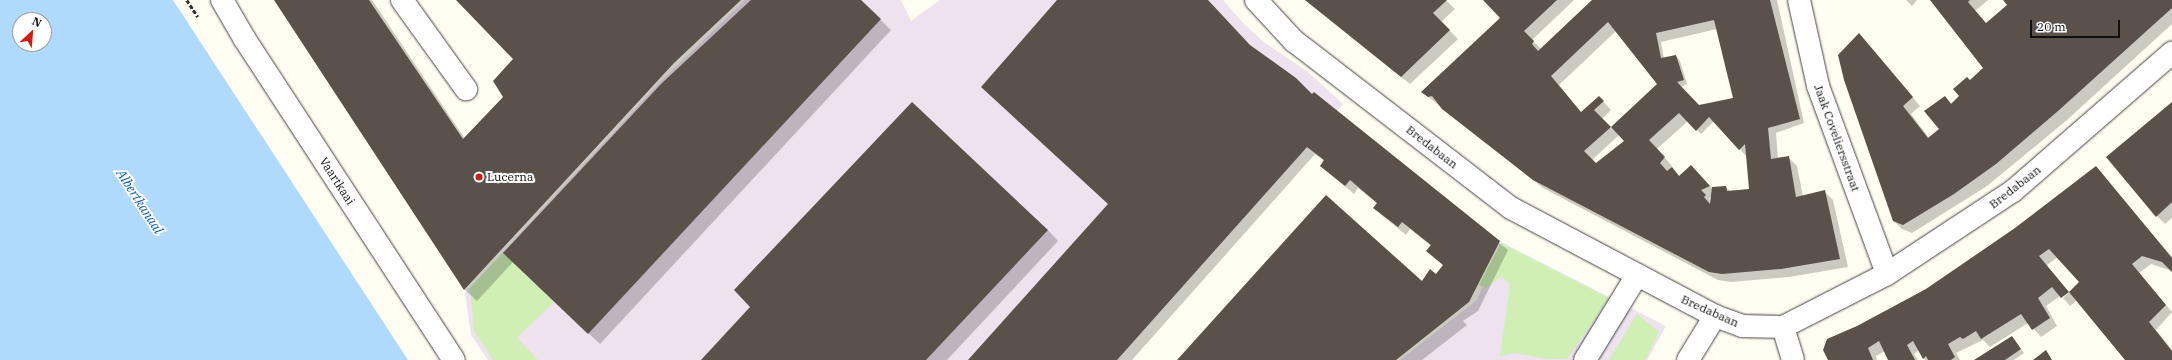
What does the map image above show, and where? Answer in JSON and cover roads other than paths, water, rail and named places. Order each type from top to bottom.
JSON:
[{"type":"street","name":"Vaartkaai","points":[[222,0],[244,38],[454,360]]},
{"type":"street","points":[[402,0],[466,89]]},
{"type":"street","name":"Bredabaan","points":[[1256,0],[1294,40],[1511,208],[1715,316],[1742,326],[1783,328],[1887,274],[2013,191],[2172,53]]},
{"type":"street","name":"Jaak Coveliersstraat","points":[[1799,0],[1818,86],[1887,274]]},
{"type":"street","points":[[1585,360],[1637,275]]},
{"type":"street","points":[[1688,360],[1715,316]]},
{"type":"street","points":[[1783,328],[1793,360]]},
{"type":"water","name":"Albertkanaal","points":[[0,0],[173,0],[408,360],[0,360]]},
{"type":"place","name":"Lucerna","points":[[479,177]]}]
